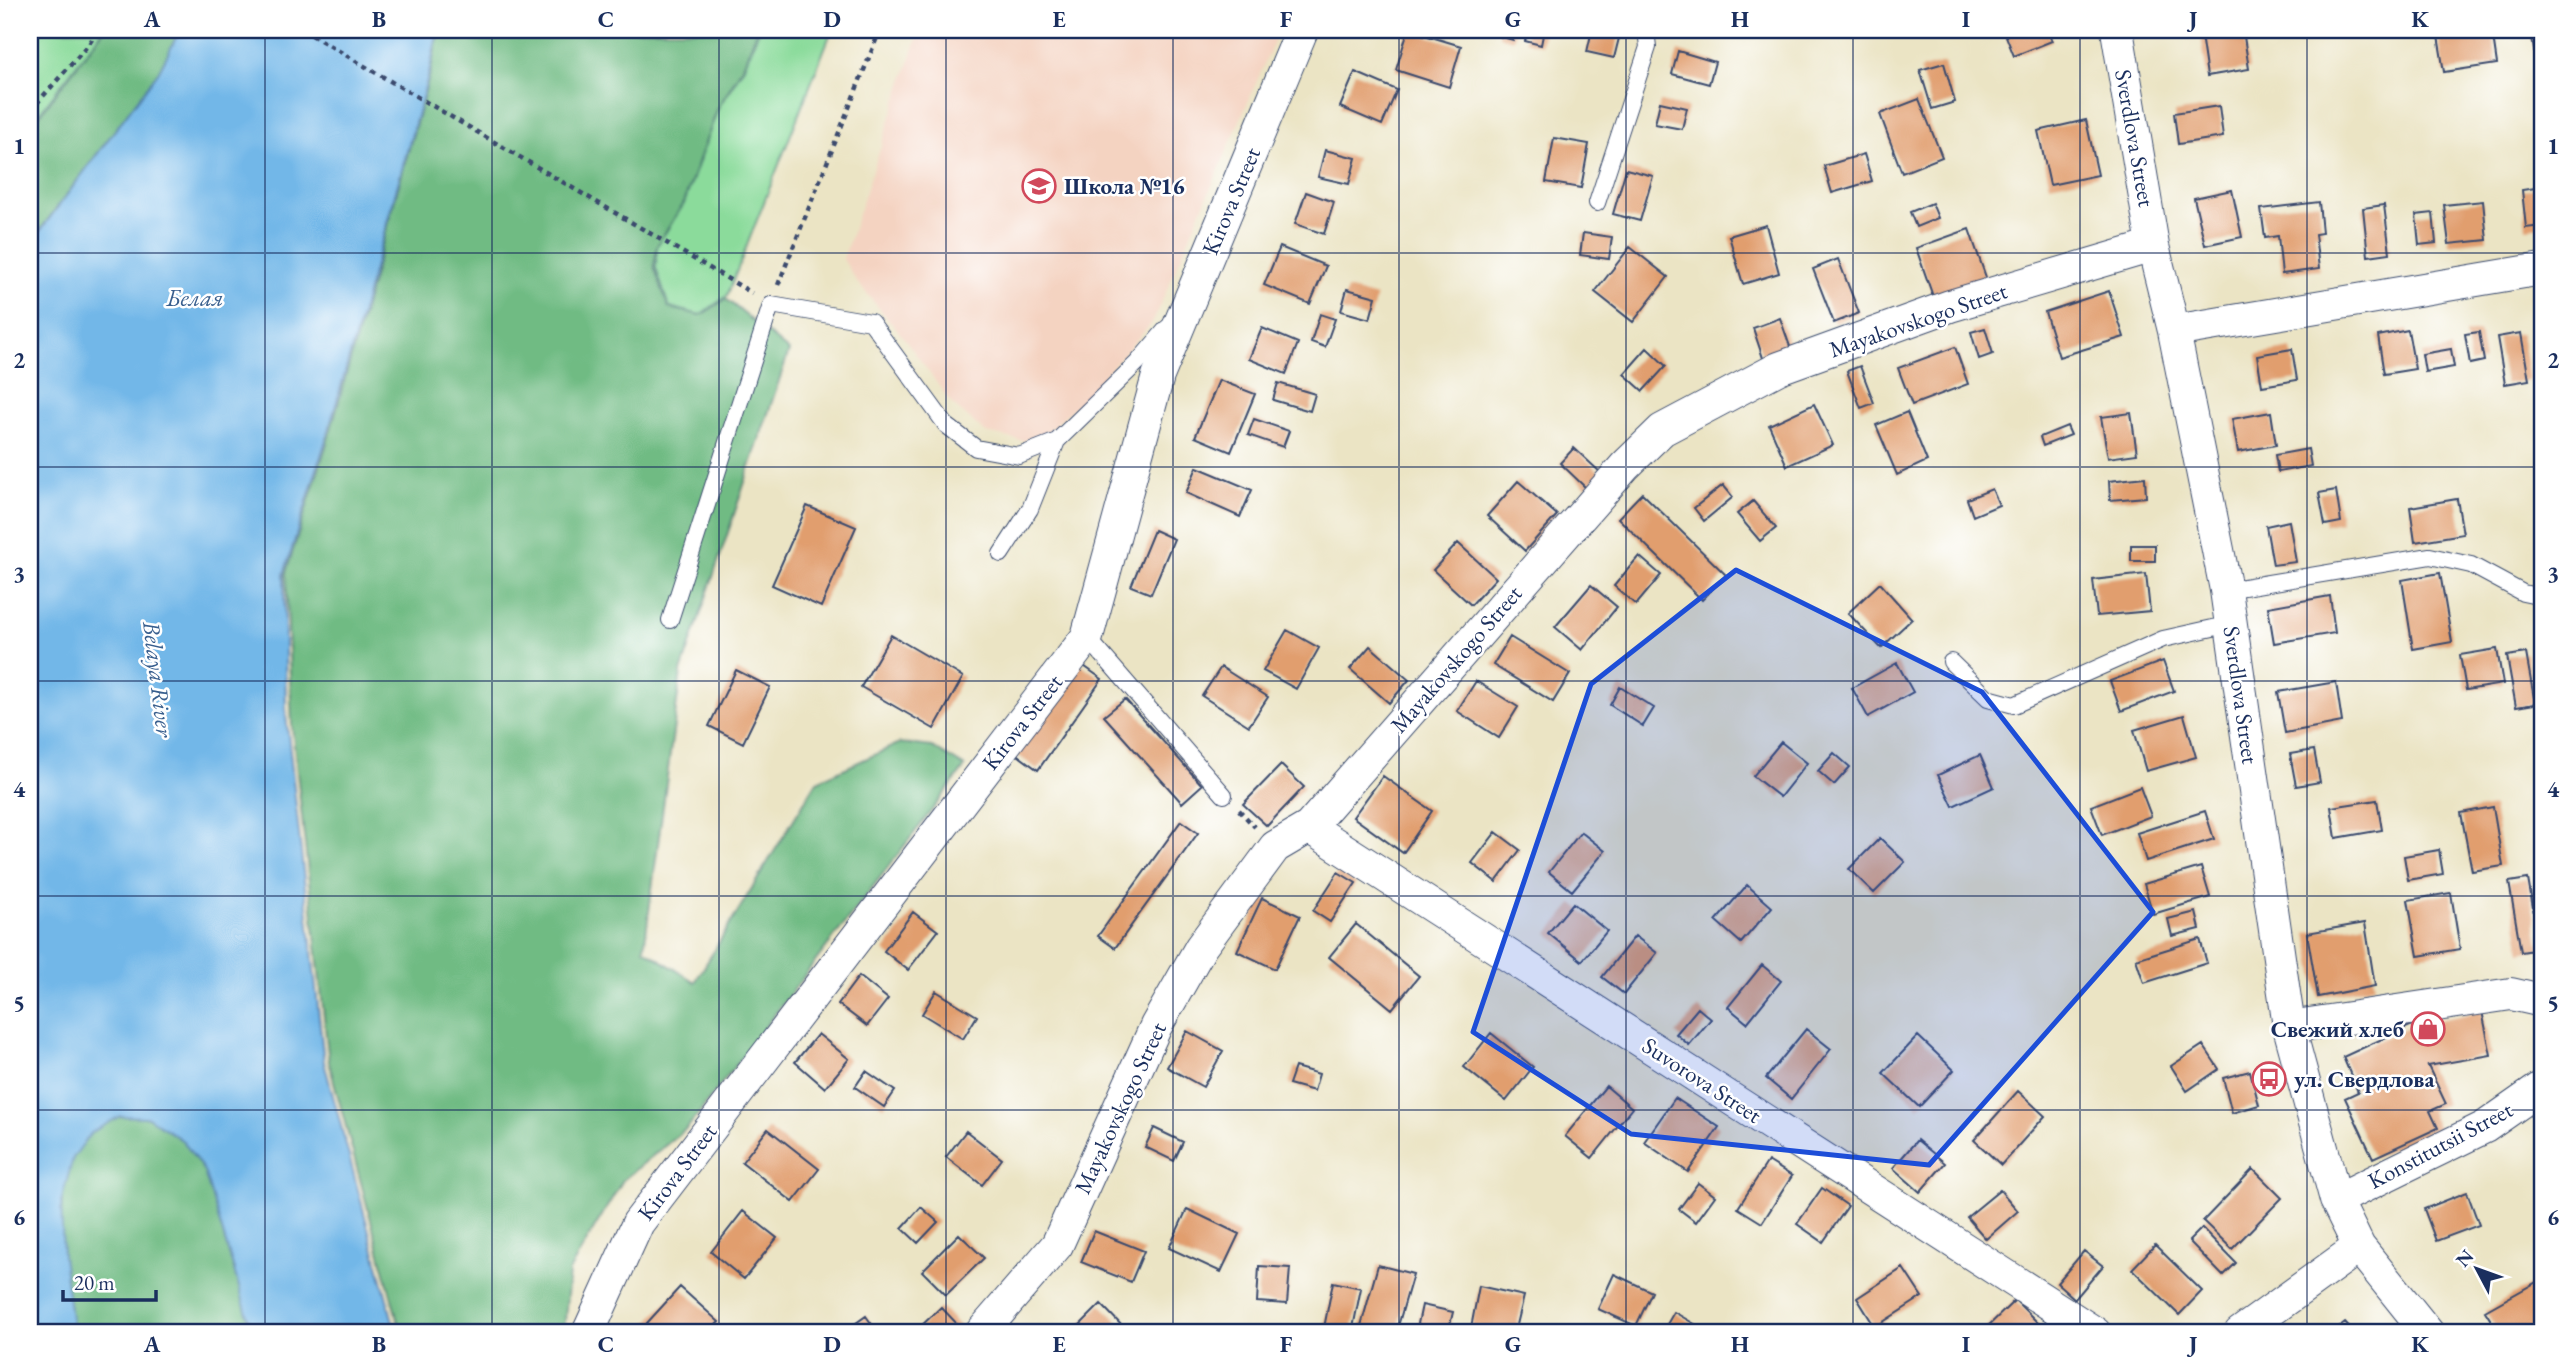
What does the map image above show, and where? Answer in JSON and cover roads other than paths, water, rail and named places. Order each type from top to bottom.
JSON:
[{"type":"street","name":"Kirova Street","points":[[588,1333],[638,1223],[1087,637],[1158,376],[1303,30]]},
{"type":"street","name":"Sverdlova Street","points":[[2117,30],[2153,246],[2174,331],[2226,590],[2289,1027],[2336,1200],[2358,1247],[2428,1333]]},
{"type":"street","name":"Mayakovskogo Street","points":[[981,1333],[1057,1245],[1156,1026],[1201,947],[1275,847],[1309,827],[1625,466],[1662,430],[1779,368],[1950,306],[2153,246]]},
{"type":"street","points":[[2174,331],[2542,269]]},
{"type":"street","name":"Suvorova Street","points":[[1309,827],[2095,1333]]},
{"type":"street","points":[[2289,1027],[2511,994],[2542,1001]]},
{"type":"street","name":"Konstitutsii Street","points":[[2336,1200],[2485,1126],[2542,1087]]},
{"type":"street","points":[[2240,1333],[2358,1247]]},
{"type":"lane","points":[[1597,204],[1648,47],[1646,30]]},
{"type":"lane","points":[[670,620],[771,305],[871,322],[946,425],[976,448],[1019,456],[1057,441],[1137,363],[1189,302]]},
{"type":"lane","points":[[1001,554],[1030,509],[1057,441]]},
{"type":"lane","points":[[2226,590],[2430,555],[2471,565],[2522,593],[2542,597]]},
{"type":"lane","points":[[1951,662],[1987,698],[2014,705],[2163,639],[2231,624]]},
{"type":"lane","points":[[1087,637],[1224,795]]},
{"type":"water","name":"Белая","points":[[180,30],[438,30],[429,73],[326,440],[284,574],[286,715],[324,1062],[396,1333],[253,1333],[204,1171],[183,1141],[148,1117],[120,1116],[91,1133],[73,1158],[61,1202],[63,1257],[73,1333],[30,1333],[30,249],[35,238],[159,71]]},
{"type":"place","name":"Школа №16","points":[[1039,186]]},
{"type":"place","name":"Свежий хлеб","points":[[2428,1029]]},
{"type":"place","name":"ул. Свердлова","points":[[2269,1079]]},
{"type":"water label","name":"Belaya River","points":[[158,679]]}]
